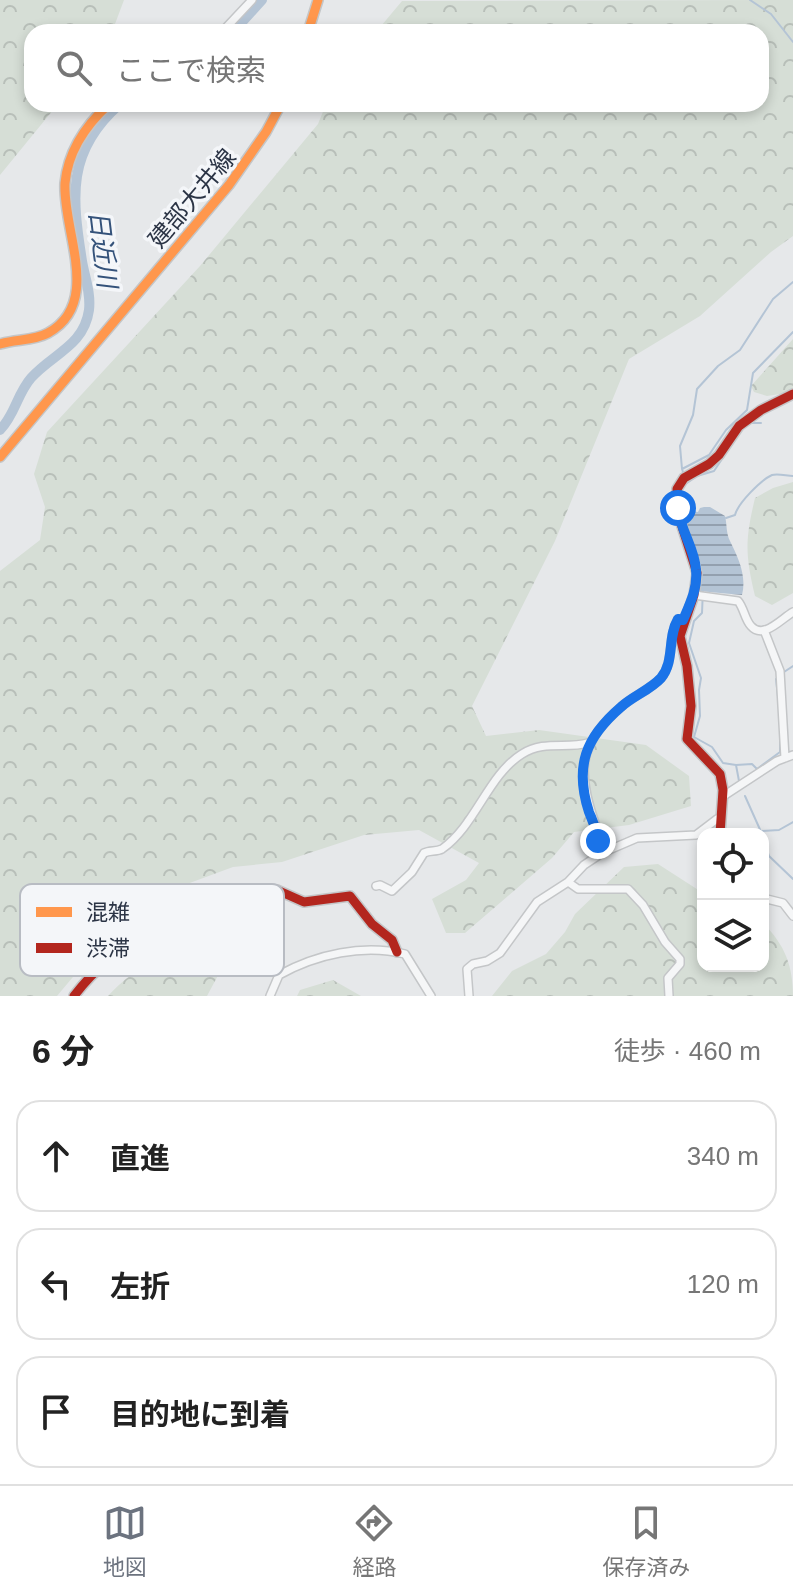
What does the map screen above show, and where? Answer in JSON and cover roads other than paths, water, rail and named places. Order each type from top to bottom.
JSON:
[{"type":"street","points":[[230,24],[252,0]]},
{"type":"street","points":[[310,24],[318,0]]},
{"type":"street","points":[[0,344],[41,337],[51,332],[74,304],[78,282],[65,204],[67,168],[79,139],[102,112]]},
{"type":"street","name":"建部大井線","points":[[0,457],[38,416],[124,307],[226,191],[255,153],[277,112]]},
{"type":"street","points":[[719,828],[717,819],[725,795],[718,770],[687,739],[691,716],[687,666],[680,636],[683,620],[699,596],[697,573],[675,495],[684,478],[709,464],[739,426],[793,394]]},
{"type":"street","points":[[699,596],[738,601],[751,627],[764,630],[793,612]]},
{"type":"street","points":[[602,853],[596,825],[589,811],[582,765],[588,743],[619,709],[662,676],[669,665],[674,625],[678,619],[683,620]]},
{"type":"street","points":[[725,795],[789,756],[780,671],[764,630]]},
{"type":"street","points":[[376,886],[392,891],[412,872],[424,853],[440,850],[467,825],[501,775],[522,754],[549,744],[575,747],[588,743]]},
{"type":"street","points":[[469,996],[469,966],[500,953],[537,902],[568,882],[584,865],[602,853],[637,838],[696,835],[717,819]]},
{"type":"street","points":[[568,882],[578,889],[628,889],[643,905],[665,942],[680,959],[680,964],[668,978],[669,996]]},
{"type":"street","points":[[284,892],[304,902],[339,894],[350,896],[372,924],[392,940],[397,952]]},
{"type":"street","points":[[769,900],[783,903],[793,916]]},
{"type":"street","points":[[284,973],[316,959],[348,951],[397,952],[410,958],[431,996]]},
{"type":"street","points":[[74,996],[92,976]]},
{"type":"street","points":[[270,996],[279,976]]},
{"type":"water","points":[[710,507],[725,516],[728,535],[743,574],[742,595],[699,591],[701,565],[686,523],[687,515],[691,511],[698,512],[700,508]]},
{"type":"waterway","name":"日近川","points":[[240,24],[262,0]]},
{"type":"waterway","points":[[750,0],[771,14],[793,42]]},
{"type":"waterway","name":"日近川","points":[[0,430],[31,378],[74,341],[86,322],[89,298],[76,216],[77,176],[90,139],[112,112]]},
{"type":"waterway","points":[[682,469],[680,446],[693,415],[697,389],[718,366],[740,350],[773,299],[793,282]]},
{"type":"waterway","points":[[683,472],[682,469],[709,455],[726,430],[747,410],[753,373],[793,332]]},
{"type":"waterway","points":[[750,423],[761,423]]},
{"type":"waterway","points":[[687,483],[714,471],[724,456]]},
{"type":"waterway","points":[[726,518],[735,515],[745,498],[767,478],[774,474],[793,476]]},
{"type":"waterway","points":[[703,589],[702,613],[694,621],[689,643],[701,678],[700,716],[694,737],[712,747],[723,763],[736,765],[739,781]]},
{"type":"waterway","points":[[784,672],[793,666]]},
{"type":"waterway","points":[[776,679],[778,697]]},
{"type":"waterway","points":[[736,765],[752,764],[757,769],[780,752],[780,728]]},
{"type":"waterway","points":[[745,796],[759,828]]},
{"type":"waterway","points":[[769,831],[779,830],[793,822]]},
{"type":"waterway","points":[[769,856],[793,879]]}]
